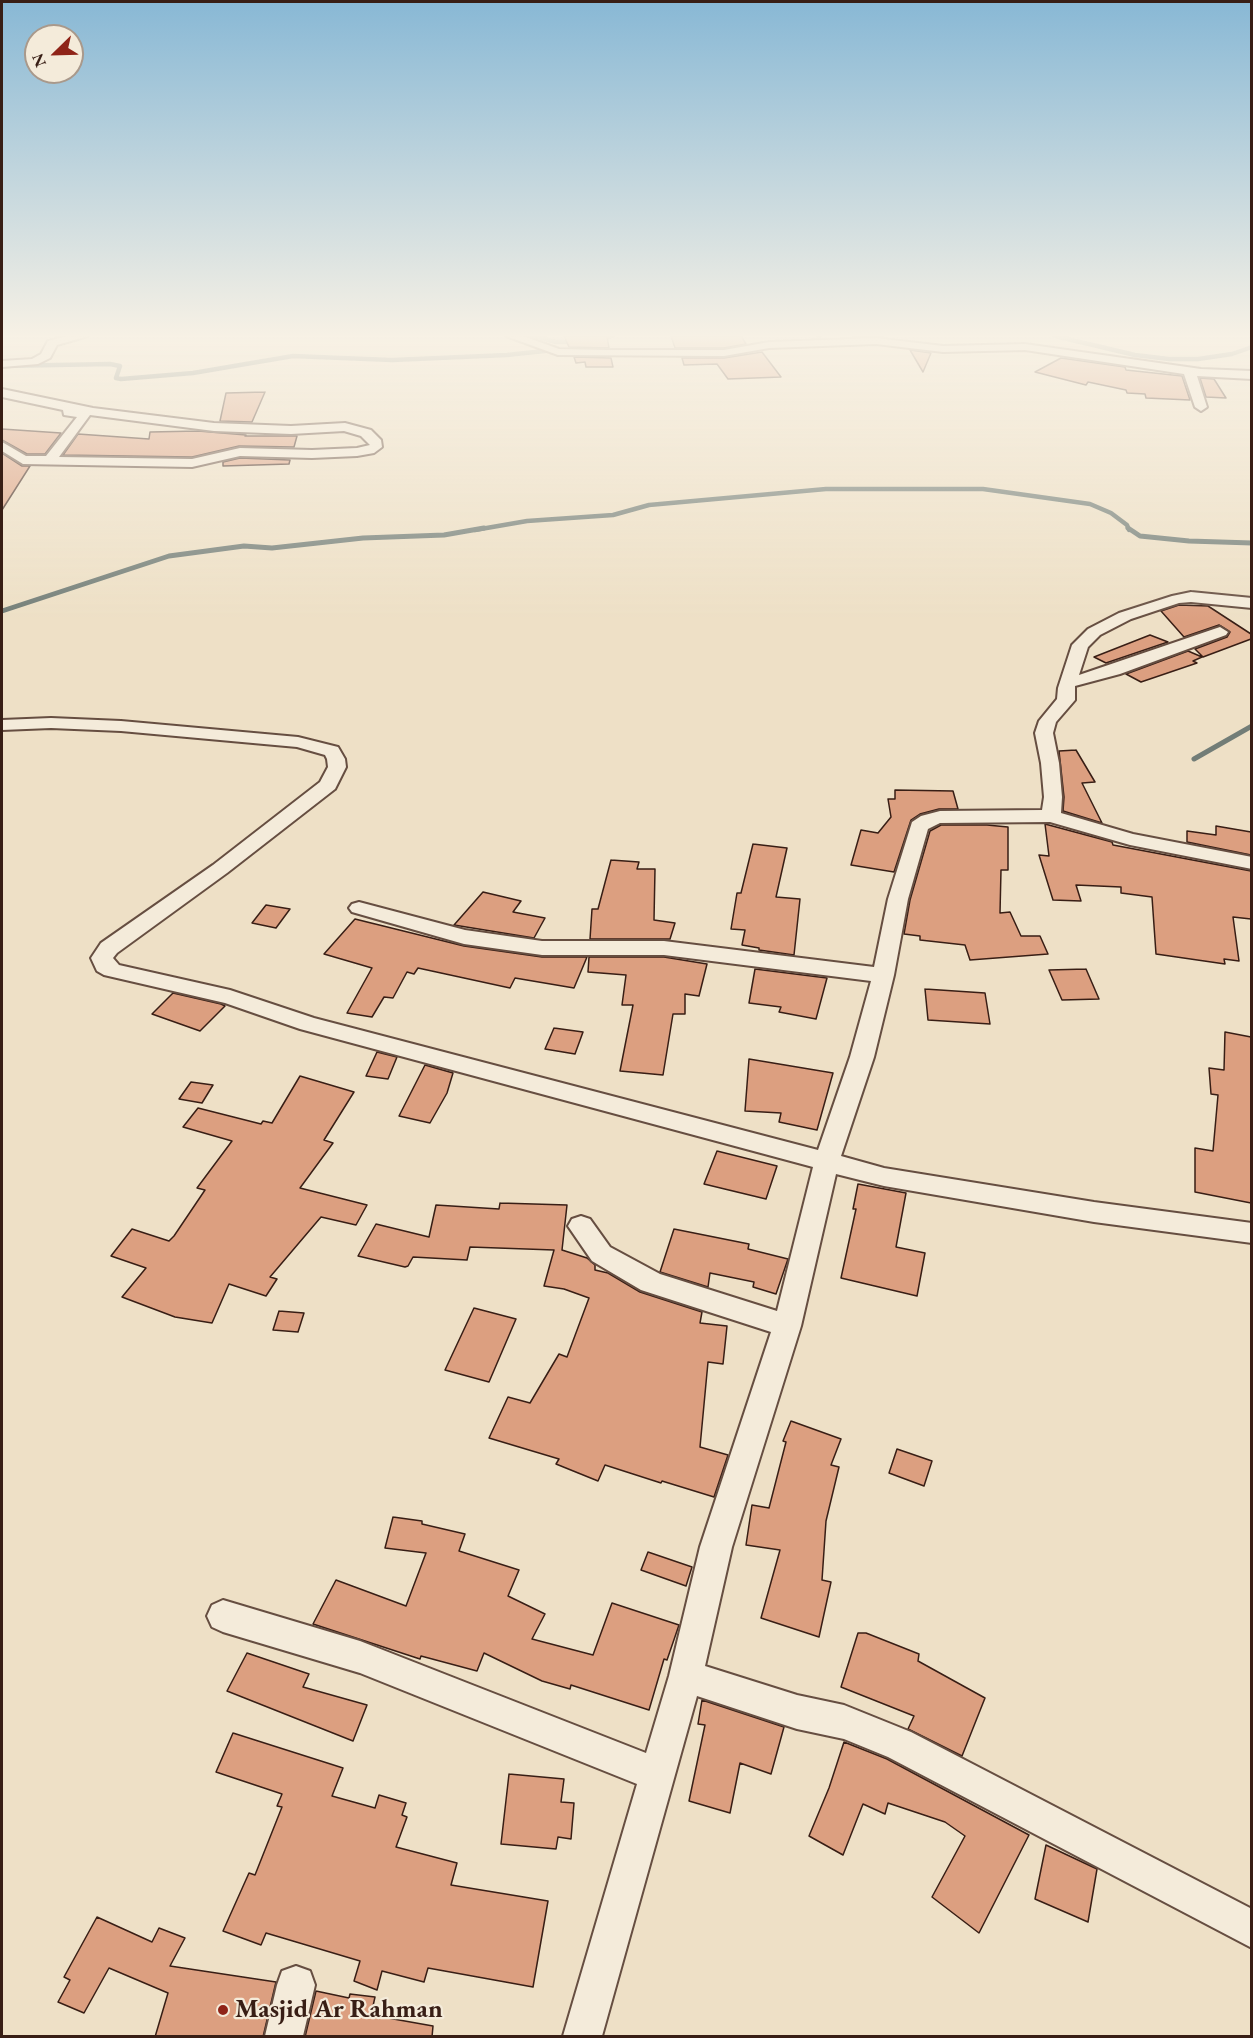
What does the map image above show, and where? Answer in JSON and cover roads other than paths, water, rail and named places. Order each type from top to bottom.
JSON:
[{"type":"street","points":[[50,460],[72,431]]},
{"type":"street","points":[[2,446],[23,460],[192,463],[240,452],[312,454],[357,452],[376,447],[366,433],[359,431]]},
{"type":"street","points":[[1051,816],[1053,797],[1044,733],[1048,721],[1066,700],[1068,683],[1080,645],[1094,632],[1125,616],[1184,598],[1251,603]]},
{"type":"street","points":[[1068,683],[1114,670],[1220,632]]},
{"type":"street","points":[[2,725],[51,723],[121,726],[298,742],[332,750],[337,767],[328,785],[220,869],[109,948],[102,958],[105,966],[112,970],[230,997],[308,1024],[884,1177],[1094,1212],[1251,1233]]},
{"type":"street","points":[[582,2037],[686,1676],[716,1547],[787,1326],[827,1161],[862,1057],[883,975],[898,899],[919,826],[928,820],[940,818],[1051,816],[1130,839],[1251,864]]},
{"type":"street","points":[[359,908],[464,937],[542,948],[664,948],[883,975]]},
{"type":"street","points":[[581,1226],[602,1254],[651,1282],[787,1326]]},
{"type":"street","points":[[223,1616],[360,1657],[658,1775]]},
{"type":"street","points":[[686,1676],[797,1712],[844,1722],[899,1743],[1251,1929]]},
{"type":"street","points":[[284,2037],[296,1985]]},
{"type":"waterway","points":[[475,530],[527,521],[613,515],[649,505],[826,489],[983,489],[1090,504],[1111,513],[1128,528]]},
{"type":"waterway","points":[[2,611],[169,556],[244,546],[272,548],[363,538],[444,535],[484,528]]},
{"type":"waterway","points":[[1128,528],[1140,536],[1189,541],[1252,543]]},
{"type":"waterway","points":[[1194,759],[1252,726]]},
{"type":"place","name":"Masjid Ar Rahman","points":[[223,2010]]}]
